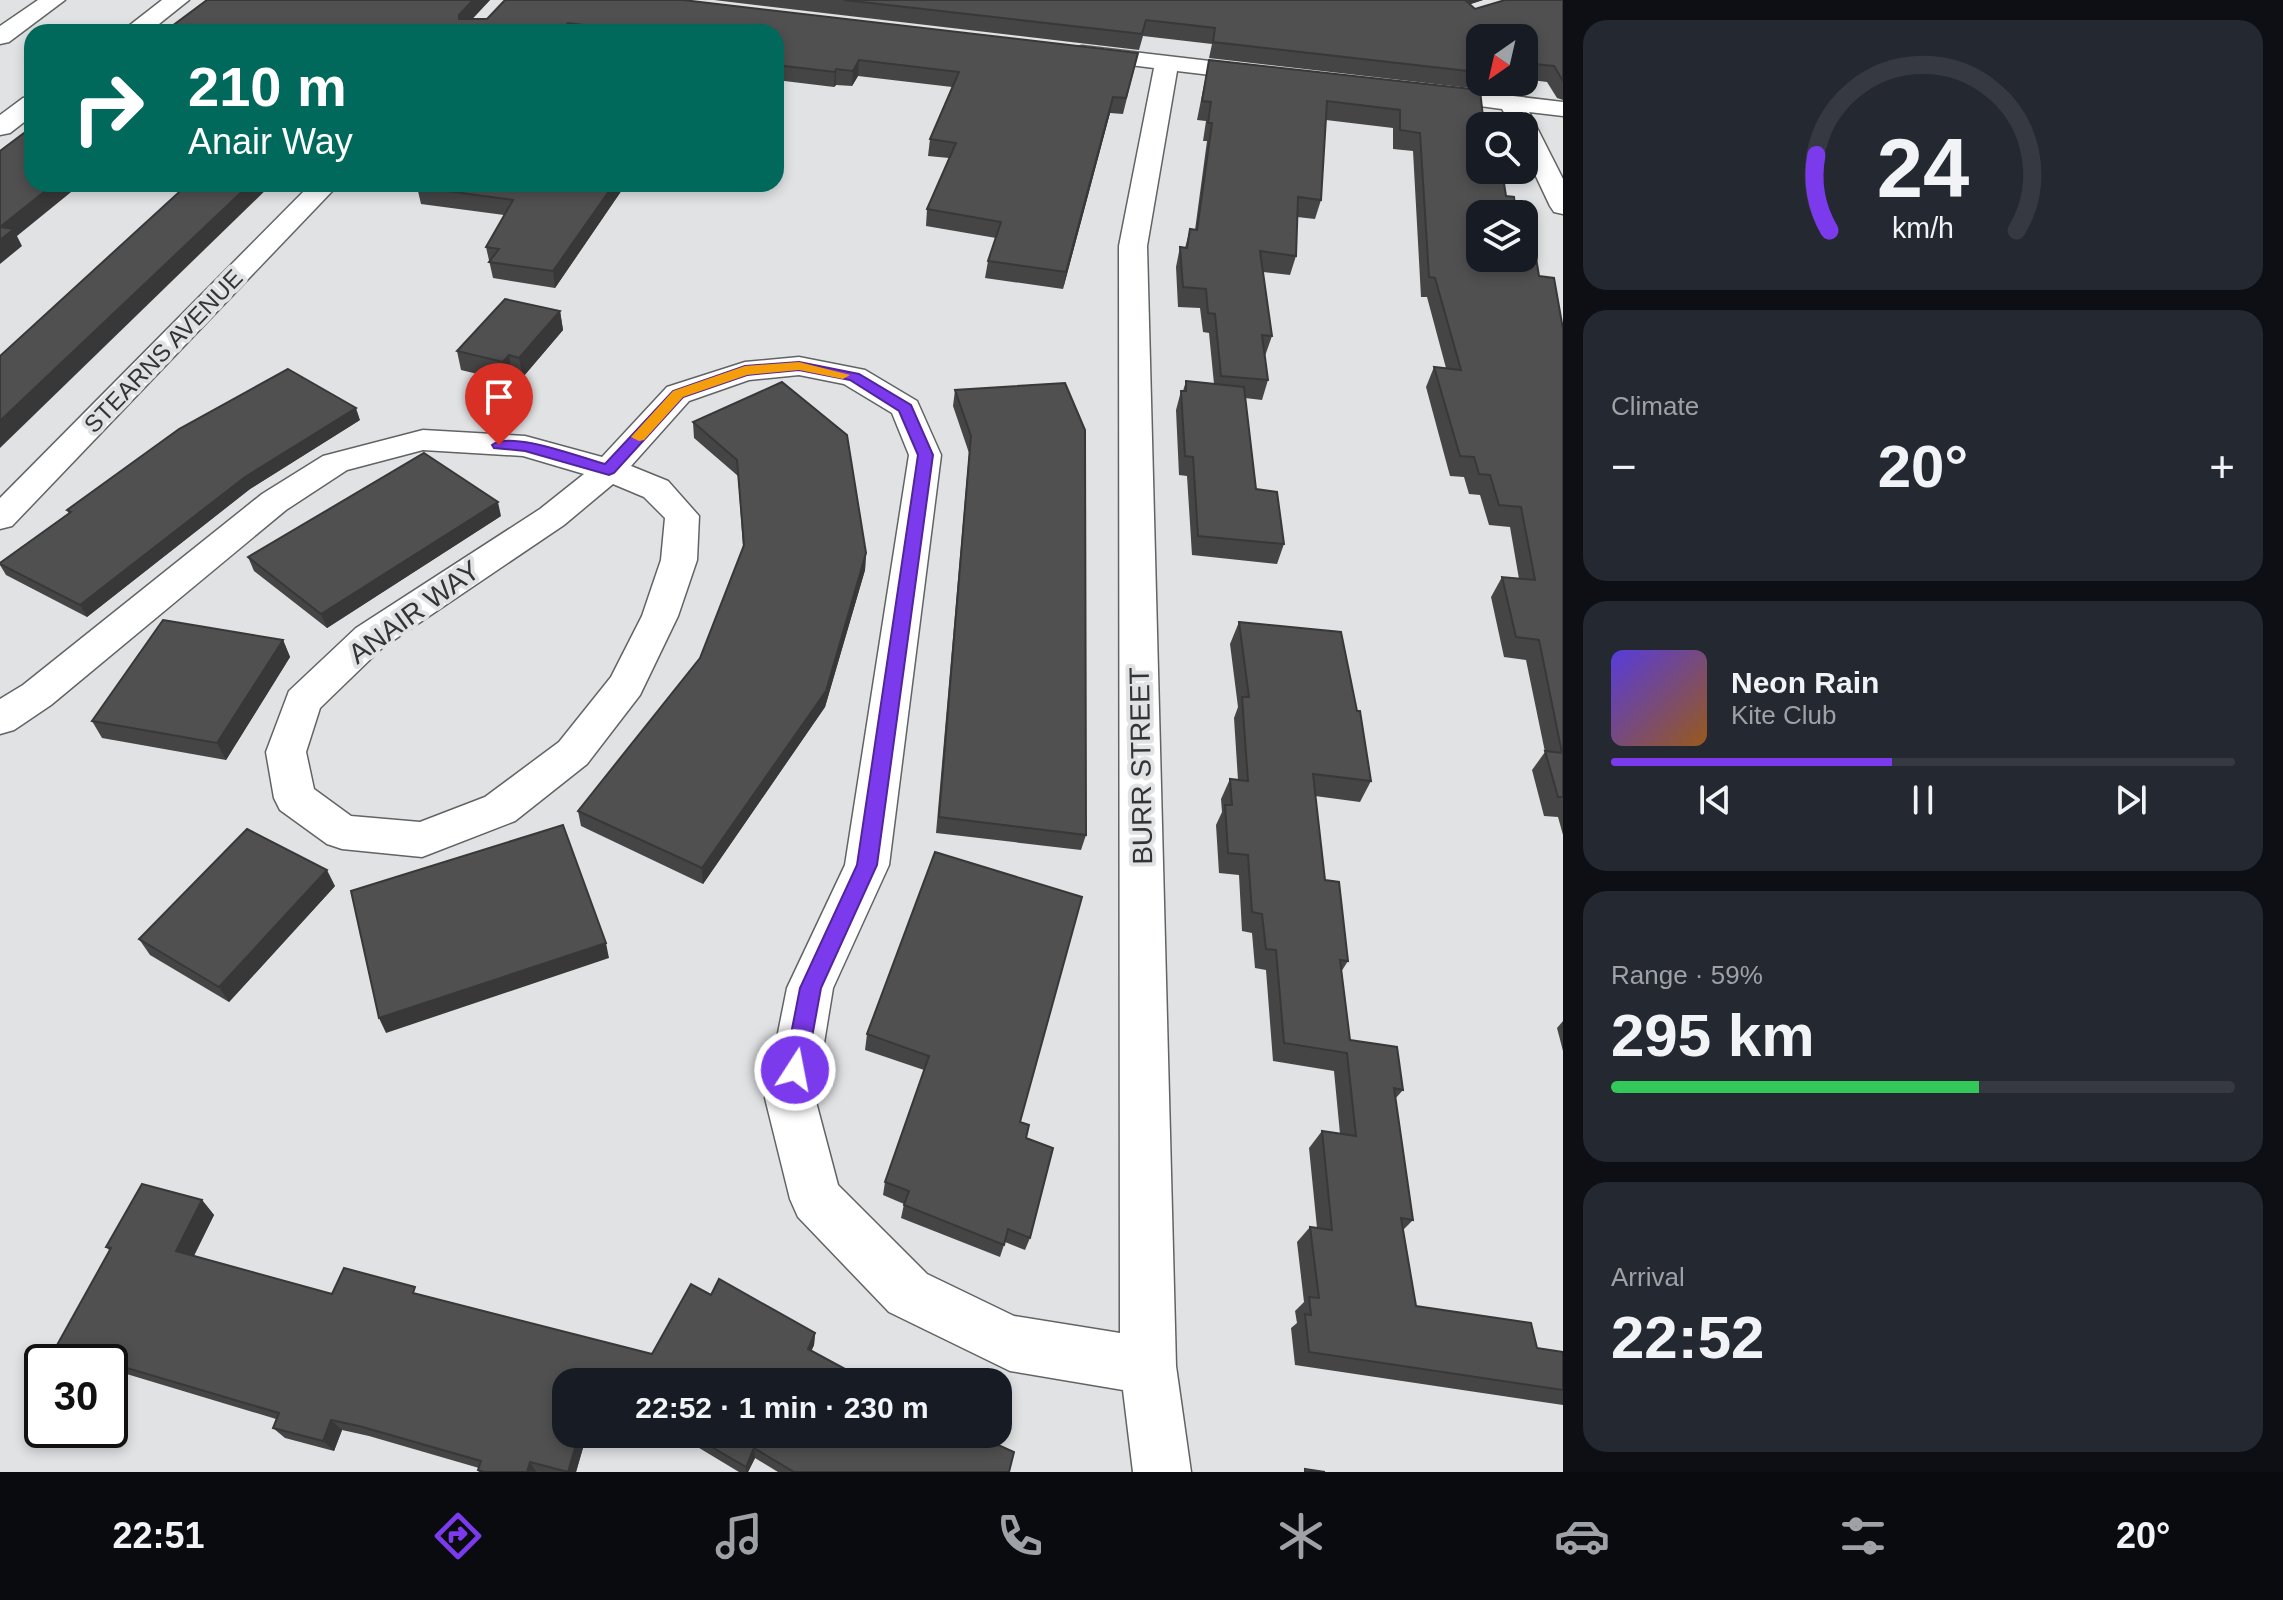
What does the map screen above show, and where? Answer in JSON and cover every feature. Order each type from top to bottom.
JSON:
[{"type":"main road","points":[[0,37],[53,0]]},
{"type":"main road","points":[[144,24],[177,0]]},
{"type":"main road","points":[[0,127],[24,110]]},
{"type":"street","points":[[1054,49],[1289,77]]},
{"type":"street","name":"BURR STREET","points":[[1162,1472],[1148,1366],[1133,246],[1167,63]]},
{"type":"street","points":[[1399,90],[1563,109]]},
{"type":"street","points":[[1510,103],[1520,117],[1563,206]]},
{"type":"street","name":"STEARNS AVENUE","points":[[0,518],[318,192]]},
{"type":"street","name":"ANAIR WAY","points":[[0,719],[37,695],[274,502],[335,463],[423,440],[525,446],[609,470],[656,489],[682,516],[679,560],[660,616],[626,685],[573,753],[500,809],[422,840],[342,832],[295,798],[286,752],[303,701],[369,638],[552,517],[609,470],[678,394],[745,371],[799,366],[854,377],[906,408],[925,455],[867,865],[810,988],[790,1098],[816,1199],[908,1293],[1010,1343],[1148,1366]]},
{"type":"building","points":[[207,0],[473,0],[459,19],[487,19],[505,0],[683,0],[1138,53],[1126,98],[1113,97],[1066,272],[988,261],[1001,222],[927,209],[956,143],[930,139],[959,72],[859,60],[853,71],[784,66],[784,24],[175,24]]},
{"type":"building","points":[[844,0],[1465,0],[1475,9],[1505,0],[1563,0],[1563,81],[1554,66],[1538,64],[1538,24],[1466,24],[1466,71],[1213,42],[1215,28],[1146,20],[1142,34]]},
{"type":"building","points":[[1209,60],[1466,88],[1466,96],[1481,96],[1482,112],[1466,112],[1466,184],[1504,184],[1506,196],[1514,197],[1514,200],[1466,200],[1466,272],[1538,270],[1539,276],[1554,278],[1563,329],[1563,797],[1558,797],[1545,751],[1562,753],[1539,640],[1516,637],[1502,577],[1535,580],[1521,507],[1499,505],[1490,475],[1479,474],[1474,457],[1460,456],[1434,367],[1461,370],[1435,278],[1429,277],[1420,133],[1400,130],[1400,110],[1327,101],[1321,200],[1298,197],[1296,256],[1260,251],[1272,336],[1262,335],[1268,380],[1221,376],[1215,314],[1208,313],[1206,289],[1183,287],[1180,247],[1187,248],[1190,229],[1197,230],[1212,123],[1208,123],[1211,102],[1202,101]]},
{"type":"building","points":[[24,133],[24,192],[44,192],[0,227],[0,151]]},
{"type":"building","points":[[179,192],[242,192],[0,421],[0,356]]},
{"type":"building","points":[[454,192],[608,192],[553,271],[489,262],[499,249],[486,247],[513,200]]},
{"type":"building","points":[[0,227],[14,229],[0,240]]},
{"type":"building","points":[[505,299],[560,311],[519,358],[509,355],[503,362],[457,351]]},
{"type":"building","points":[[288,369],[356,408],[245,477],[80,605],[0,564],[71,512],[67,510],[179,429]]},
{"type":"building","points":[[1186,381],[1244,387],[1256,489],[1277,492],[1284,544],[1198,536],[1193,457],[1185,456],[1181,391],[1186,391]]},
{"type":"building","points":[[782,382],[847,435],[866,553],[826,691],[702,868],[578,811],[700,658],[744,545],[737,460],[693,422]]},
{"type":"building","points":[[1065,383],[1085,430],[1086,835],[939,817],[971,436],[955,390]]},
{"type":"building","points":[[424,453],[498,502],[321,614],[248,557]]},
{"type":"building","points":[[163,620],[283,640],[217,743],[92,721]]},
{"type":"building","points":[[1239,622],[1341,632],[1357,711],[1360,711],[1371,781],[1313,774],[1325,880],[1339,882],[1348,961],[1340,960],[1350,1040],[1397,1047],[1403,1090],[1394,1088],[1413,1220],[1401,1218],[1416,1306],[1531,1323],[1537,1348],[1563,1352],[1563,1390],[1309,1352],[1305,1314],[1311,1315],[1309,1297],[1319,1298],[1310,1227],[1332,1230],[1322,1131],[1356,1136],[1347,1053],[1284,1043],[1276,950],[1266,949],[1262,914],[1252,912],[1248,855],[1228,853],[1225,805],[1232,805],[1230,779],[1248,781],[1242,697],[1249,697]]},
{"type":"building","points":[[563,825],[606,943],[379,1018],[351,891]]},
{"type":"building","points":[[247,829],[327,870],[219,987],[139,939]]},
{"type":"building","points":[[935,852],[1082,897],[1020,1122],[1029,1125],[1026,1138],[1053,1148],[1030,1238],[1008,1229],[1004,1245],[904,1205],[909,1191],[885,1182],[929,1056],[867,1034]]},
{"type":"building","points":[[142,1184],[202,1200],[176,1251],[332,1294],[344,1268],[415,1287],[413,1293],[652,1354],[691,1284],[711,1295],[719,1279],[815,1333],[808,1349],[843,1368],[552,1368],[552,1448],[575,1448],[568,1472],[530,1462],[527,1472],[484,1472],[478,1470],[481,1461],[331,1420],[323,1441],[273,1428],[279,1413],[128,1368],[128,1344],[58,1344],[111,1248],[106,1247]]},
{"type":"building","points":[[714,1448],[754,1448],[746,1467]]},
{"type":"building","points":[[754,1448],[1005,1448],[1014,1452],[1009,1472],[794,1472]]},
{"type":"slow traffic","points":[[639,437],[678,394],[745,371],[799,366],[843,375]]},
{"type":"route","points":[[499,445],[525,446],[609,470],[678,394],[745,371],[799,366],[854,377],[906,408],[925,455],[867,865],[810,988],[795,1070]]}]
